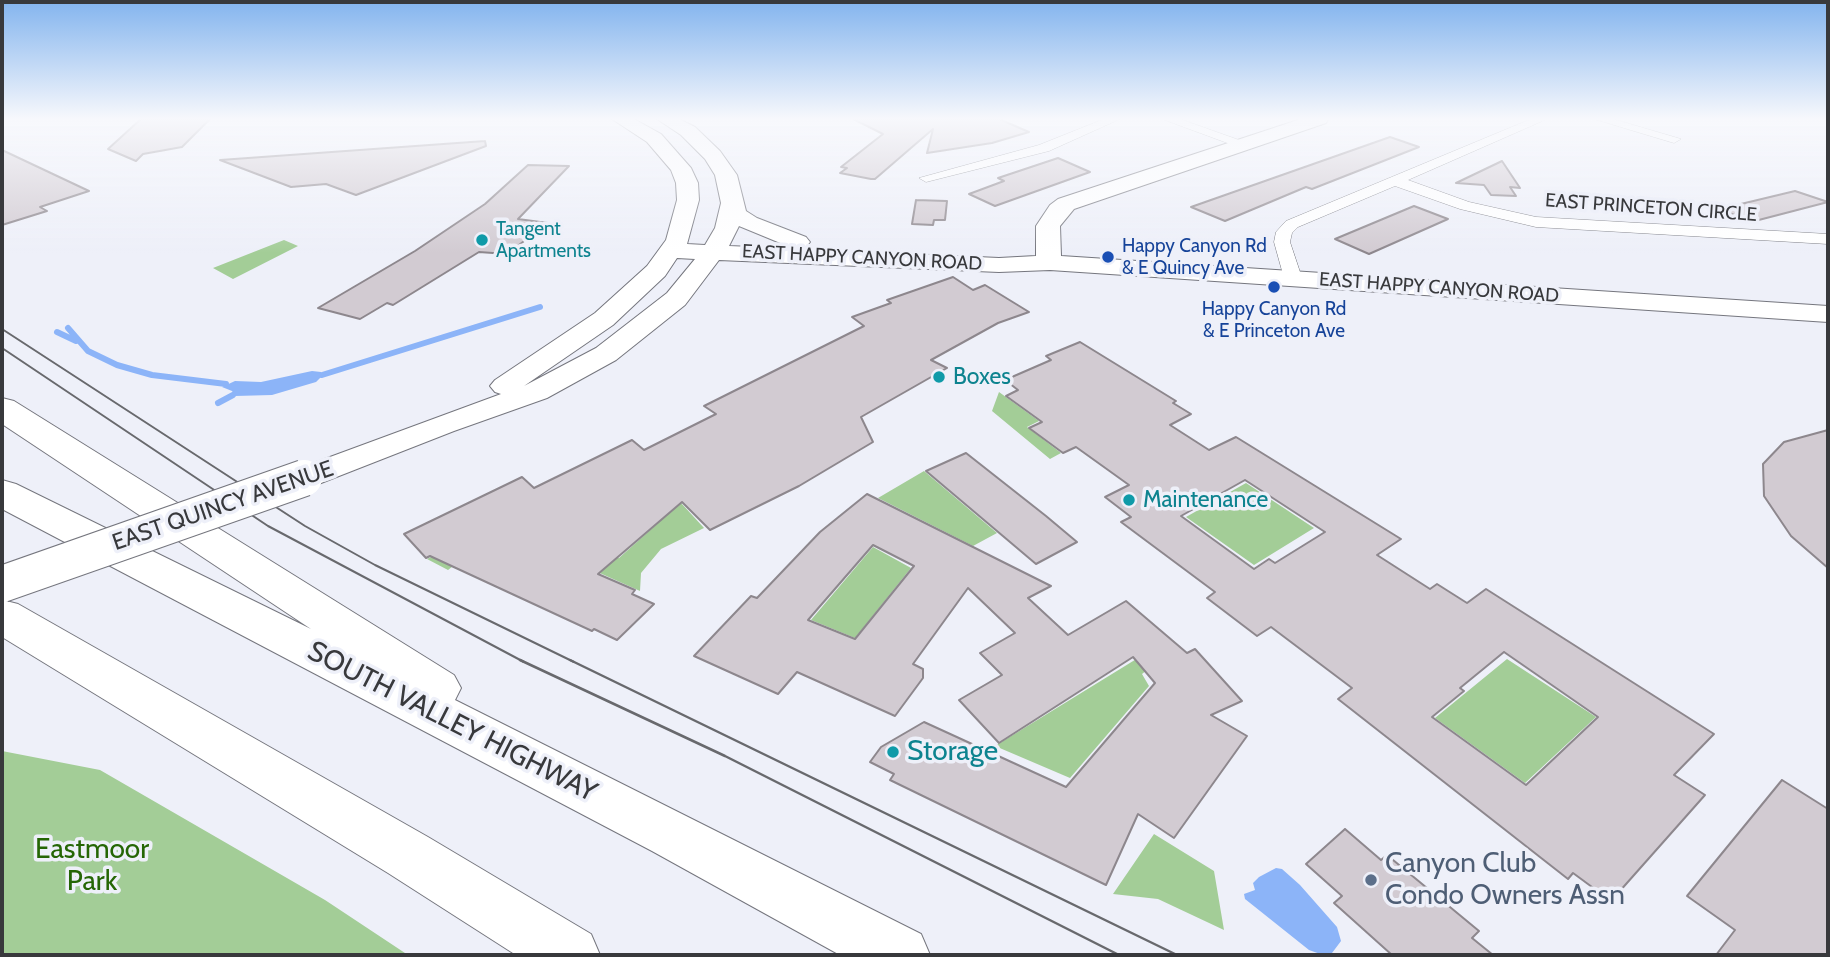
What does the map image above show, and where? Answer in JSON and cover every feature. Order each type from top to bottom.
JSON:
[{"type":"highway","points":[[2,408],[324,619],[671,833]]},
{"type":"highway","name":"SOUTH VALLEY HIGHWAY","points":[[2,493],[671,833],[900,955]]},
{"type":"highway","points":[[2,617],[408,855],[570,955]]},
{"type":"main road","points":[[676,245],[688,200],[687,183],[677,164]]},
{"type":"main road","points":[[719,164],[726,175],[736,214],[792,249]]},
{"type":"main road","points":[[1051,263],[1046,237],[1049,222],[1058,209],[1102,189],[1191,164]]},
{"type":"main road","points":[[718,246],[732,203]]},
{"type":"main road","name":"EAST HAPPY CANYON ROAD","points":[[676,245],[792,249],[999,265],[1051,263],[1828,314]]},
{"type":"main road","name":"EAST QUINCY AVENUE","points":[[443,424],[579,338],[635,292],[676,245]]},
{"type":"main road","name":"EAST QUINCY AVENUE","points":[[2,584],[304,478],[443,424],[504,404],[569,375],[642,328],[682,292],[718,246]]},
{"type":"main road","points":[[682,292],[737,267],[792,249]]},
{"type":"street","points":[[926,178],[983,164]]},
{"type":"street","points":[[1293,278],[1282,242],[1284,232],[1292,224],[1432,164]]},
{"type":"street","name":"EAST PRINCETON CIRCLE","points":[[1392,180],[1465,206],[1536,222],[1828,239]]},
{"type":"green space","points":[[284,240],[298,246],[233,279],[213,268]]},
{"type":"green space","points":[[999,392],[1039,421],[1027,427],[1061,453],[1050,459],[992,411]]},
{"type":"green space","points":[[924,471],[997,533],[973,546],[878,498]]},
{"type":"green space","points":[[1246,483],[1314,528],[1254,565],[1186,517]]},
{"type":"green space","points":[[572,488],[651,518],[681,503],[704,528],[661,549],[641,573],[640,591],[501,529],[448,570],[427,559],[552,496],[529,519],[619,558],[657,524]]},
{"type":"green space","points":[[873,547],[911,568],[855,638],[811,620]]},
{"type":"green space","points":[[1164,642],[1152,666],[1142,674],[1149,686],[1070,778],[995,746]]},
{"type":"green space","points":[[1507,659],[1596,717],[1525,783],[1435,718]]},
{"type":"green space","name":"Eastmoor Park","points":[[2,751],[100,770],[325,900],[408,955],[2,955]]},
{"type":"green space","points":[[1154,834],[1214,871],[1224,930],[1158,899],[1113,894]]},
{"type":"water","points":[[312,371],[321,372],[322,376],[316,382],[272,395],[235,396],[232,391],[222,387],[235,381],[261,382]]},
{"type":"water","points":[[1276,868],[1282,869],[1300,885],[1337,927],[1341,941],[1332,953],[1323,955],[1309,950],[1245,899],[1244,894],[1255,890],[1253,883],[1259,877]]},
{"type":"building","points":[[2,164],[31,164],[89,191],[40,207],[47,211],[2,225]]},
{"type":"building","points":[[230,164],[439,164],[356,195],[326,184],[291,187]]},
{"type":"building","points":[[845,164],[893,164],[875,179],[840,173],[847,168],[841,167]]},
{"type":"building","points":[[1041,164],[1071,164],[1090,172],[995,206],[969,194],[1004,181],[998,178]]},
{"type":"building","points":[[1314,164],[1377,164],[1312,189],[1306,187],[1225,221],[1191,207]]},
{"type":"building","points":[[1496,164],[1504,164],[1520,188],[1510,187],[1516,196],[1491,195],[1484,185],[1456,183]]},
{"type":"building","name":"Tangent Apartments","points":[[528,165],[569,166],[518,219],[548,223],[507,254],[479,252],[393,305],[387,303],[360,319],[318,308],[415,251],[485,204]]},
{"type":"building","points":[[1795,191],[1828,202],[1751,222],[1720,209]]},
{"type":"building","points":[[916,200],[947,201],[945,220],[934,220],[933,225],[912,224]]},
{"type":"building","points":[[1414,206],[1448,219],[1369,254],[1335,239]]},
{"type":"building","points":[[953,277],[973,290],[985,285],[1029,312],[998,323],[931,360],[947,368],[861,417],[873,442],[799,486],[710,530],[682,502],[598,574],[635,590],[632,594],[654,604],[617,640],[430,556],[426,558],[404,534],[522,477],[534,488],[632,440],[644,450],[716,414],[704,406],[864,326],[852,317],[891,303],[887,300]]},
{"type":"building","points":[[1080,342],[1176,401],[1173,403],[1191,414],[1170,425],[1209,450],[1236,437],[1401,539],[1377,555],[1430,589],[1437,584],[1467,603],[1486,589],[1714,734],[1674,775],[1705,795],[1611,901],[1573,873],[1568,879],[1338,699],[1352,688],[1271,627],[1257,636],[1207,598],[1215,592],[1121,522],[1131,517],[1105,497],[1129,485],[1076,447],[1063,453],[1029,428],[1042,422],[1006,396],[1018,390],[1005,380],[1051,360],[1046,356]],"holes":[[[1245,480],[1325,532],[1275,563],[1269,559],[1254,569],[1181,516]],[[1504,652],[1598,717],[1526,785],[1432,717],[1464,691],[1460,688]]]},
{"type":"building","points":[[1828,430],[1828,568],[1791,536],[1764,496],[1763,464],[1784,442]]},
{"type":"building","points":[[966,453],[1077,542],[1036,564],[926,471]]},
{"type":"building","points":[[867,494],[1051,586],[1028,598],[1068,635],[1126,601],[1187,653],[1195,649],[1242,701],[1211,715],[1247,736],[1174,838],[1138,814],[1106,885],[890,780],[894,774],[870,762],[881,747],[924,722],[1066,787],[1155,683],[1133,657],[999,743],[959,700],[1002,675],[980,653],[1015,633],[968,588],[913,664],[923,669],[923,678],[895,716],[797,672],[778,694],[694,656],[751,596],[757,598],[820,532]],"holes":[[[873,545],[914,566],[855,639],[808,620]]]},
{"type":"building","points":[[1782,780],[1828,809],[1828,955],[1716,955],[1735,930],[1687,896]]},
{"type":"building","name":"Canyon Club Condo Owners Assn","points":[[1345,829],[1381,860],[1387,855],[1479,931],[1472,938],[1493,955],[1392,955],[1334,903],[1342,896],[1306,864]]},
{"type":"waterway","points":[[322,375],[540,307]]},
{"type":"waterway","points":[[68,328],[88,351],[117,365],[152,375],[226,384]]},
{"type":"waterway","points":[[57,332],[76,341]]},
{"type":"waterway","points":[[218,403],[233,395]]},
{"type":"tram line","points":[[2,329],[305,526],[375,565],[574,662]]},
{"type":"tram line","points":[[2,348],[268,526],[522,661]]},
{"type":"tram line","points":[[570,660],[1177,955]]},
{"type":"tram line","points":[[522,661],[725,756],[1119,955]]},
{"type":"place","name":"Tangent Apartments","points":[[482,240]]},
{"type":"place","name":"Happy Canyon Rd & E Quincy Ave","points":[[1108,257]]},
{"type":"place","name":"Happy Canyon Rd & E Princeton Ave","points":[[1274,287]]},
{"type":"place","name":"Boxes","points":[[939,377]]},
{"type":"place","name":"Maintenance","points":[[1129,500]]},
{"type":"place","name":"Storage","points":[[893,752]]},
{"type":"place","name":"Canyon Club Condo Owners Assn","points":[[1371,880]]}]
